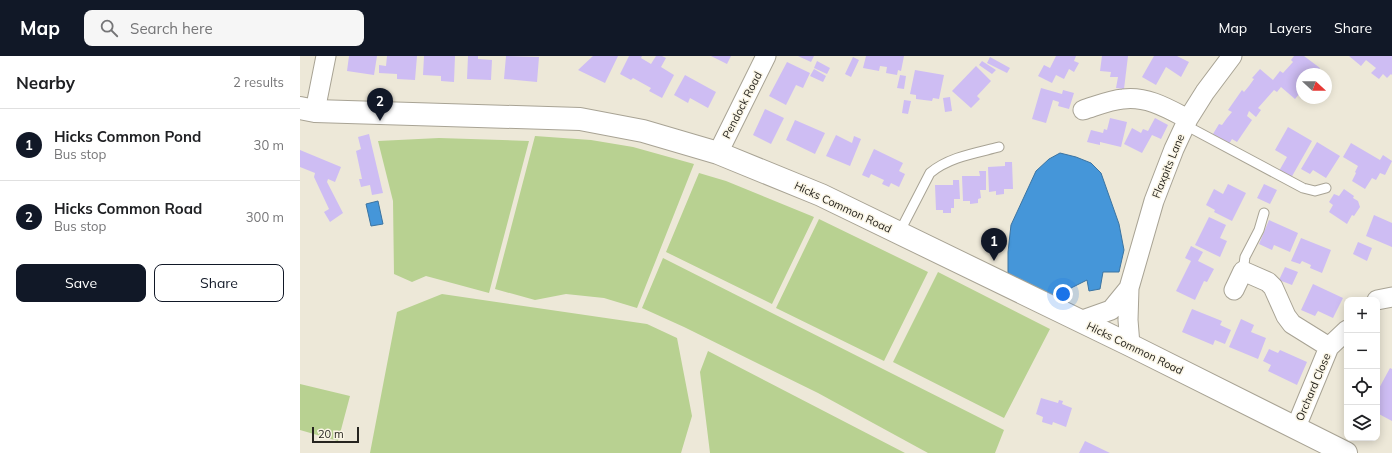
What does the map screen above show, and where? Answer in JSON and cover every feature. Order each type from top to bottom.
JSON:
[{"type":"street","points":[[308,109],[326,56]]},
{"type":"street","name":"Pendock Road","points":[[718,153],[766,56]]},
{"type":"street","name":"Flaxpits Lane","points":[[1130,345],[1128,320],[1129,288],[1154,201],[1186,122],[1205,92],[1232,56]]},
{"type":"street","points":[[1084,110],[1122,99],[1138,98],[1164,107],[1186,122]]},
{"type":"street","name":"Hicks Common Road","points":[[308,109],[580,119],[643,131],[718,153],[821,195],[1130,345],[1346,453]]},
{"type":"street","points":[[1234,290],[1243,271]]},
{"type":"street","name":"Orchard Close","points":[[1243,271],[1268,282],[1273,287],[1286,316],[1292,324],[1329,347]]},
{"type":"street","name":"Flaxpits Lane","points":[[1080,321],[1111,310],[1129,288]]},
{"type":"street","points":[[1380,299],[1392,297]]},
{"type":"street","name":"Orchard Close","points":[[1296,428],[1329,347],[1344,333]]},
{"type":"lane","points":[[1186,122],[1303,188],[1315,191],[1326,188]]},
{"type":"lane","points":[[899,233],[930,173],[937,167],[951,160],[999,147]]},
{"type":"lane","points":[[1243,271],[1245,257],[1259,230],[1264,213]]},
{"type":"green space","points":[[535,136],[591,140],[633,147],[694,164],[637,308],[604,298],[566,294],[535,300],[495,289]]},
{"type":"green space","points":[[439,138],[529,141],[489,293],[426,276],[412,282],[394,274],[393,201],[378,141]]},
{"type":"green space","points":[[699,173],[726,181],[814,217],[772,304],[666,252]]},
{"type":"green space","points":[[819,219],[928,272],[884,361],[776,308]]},
{"type":"green space","points":[[663,258],[1004,430],[995,453],[928,453],[818,393],[642,308]]},
{"type":"green space","points":[[938,272],[1050,329],[1004,418],[893,362]]},
{"type":"green space","points":[[442,294],[647,324],[677,338],[692,416],[681,453],[370,453],[397,312]]},
{"type":"green space","points":[[708,351],[905,453],[710,453],[700,372]]},
{"type":"green space","points":[[300,384],[350,396],[338,441],[300,430]]},
{"type":"water","points":[[1060,153],[1091,163],[1101,173],[1119,224],[1124,250],[1119,272],[1103,272],[1100,289],[1089,291],[1087,280],[1059,294],[1058,302],[1008,276],[1008,252],[1011,225],[1036,171],[1049,159]]},
{"type":"water","points":[[378,201],[383,224],[371,226],[366,204]]},
{"type":"building","points":[[349,56],[377,56],[374,75],[347,71]]},
{"type":"building","points":[[387,56],[417,56],[415,80],[397,79],[397,74],[379,73],[379,65],[386,66]]},
{"type":"building","points":[[424,56],[455,56],[454,82],[441,81],[441,76],[423,75]]},
{"type":"building","points":[[468,56],[478,56],[478,59],[492,60],[491,80],[467,79]]},
{"type":"building","points":[[506,56],[539,57],[537,82],[504,79]]},
{"type":"building","points":[[593,56],[618,56],[605,83],[578,70]]},
{"type":"building","points":[[629,56],[642,56],[641,58],[651,64],[656,56],[666,58],[661,67],[674,75],[662,98],[649,91],[651,88],[633,78],[631,80],[620,74]]},
{"type":"building","points":[[711,56],[731,56],[727,64]]},
{"type":"building","points":[[798,56],[814,56],[811,62]]},
{"type":"building","points":[[866,56],[904,56],[901,71],[898,70],[897,75],[886,73],[887,67],[880,66],[879,71],[863,68]]},
{"type":"building","points":[[1056,56],[1076,56],[1074,61],[1079,63],[1074,72],[1069,69],[1064,79],[1056,75],[1052,83],[1038,76],[1044,65],[1050,68]]},
{"type":"building","points":[[1102,56],[1128,56],[1124,89],[1116,88],[1118,77],[1110,77],[1111,72],[1100,71]]},
{"type":"building","points":[[1154,56],[1177,56],[1189,62],[1181,77],[1166,67],[1156,85],[1142,77]]},
{"type":"building","points":[[1294,56],[1304,56],[1320,68],[1296,68],[1295,99],[1281,87],[1277,92],[1274,90],[1258,108],[1261,110],[1256,117],[1249,111],[1247,116],[1252,120],[1237,142],[1232,139],[1229,144],[1213,134],[1219,124],[1222,125],[1232,112],[1228,110],[1242,90],[1244,92],[1249,86],[1254,79],[1252,78],[1260,69],[1273,80],[1280,71],[1283,73],[1293,62],[1291,60]]},
{"type":"building","points":[[1349,56],[1392,56],[1392,75],[1391,74],[1387,78],[1383,74],[1379,79],[1371,73],[1376,68],[1366,60],[1361,66]]},
{"type":"building","points":[[853,57],[859,60],[851,77],[845,74]]},
{"type":"building","points":[[990,57],[1010,68],[1007,73],[987,63]]},
{"type":"building","points":[[817,61],[830,68],[827,74],[814,68]]},
{"type":"building","points":[[982,61],[996,70],[992,74],[979,65]]},
{"type":"building","points":[[787,62],[810,73],[803,88],[796,85],[786,105],[769,96]]},
{"type":"building","points":[[976,66],[991,81],[977,96],[980,99],[971,108],[952,91]]},
{"type":"building","points":[[814,69],[826,76],[823,82],[810,76]]},
{"type":"building","points":[[915,70],[944,75],[939,99],[933,98],[932,101],[916,99],[916,95],[910,94]]},
{"type":"building","points":[[685,75],[716,92],[708,108],[690,98],[688,103],[674,95]]},
{"type":"building","points":[[900,75],[906,76],[904,89],[897,88]]},
{"type":"building","points":[[1041,88],[1062,94],[1063,90],[1074,93],[1069,109],[1058,106],[1059,102],[1053,100],[1046,123],[1032,119]]},
{"type":"building","points":[[950,97],[952,111],[945,112],[943,98]]},
{"type":"building","points":[[904,100],[911,101],[908,114],[902,113]]},
{"type":"building","points":[[765,109],[784,118],[771,144],[753,135]]},
{"type":"building","points":[[1110,118],[1127,122],[1121,147],[1100,142],[1100,145],[1087,142],[1091,130],[1103,133],[1104,129],[1107,130]]},
{"type":"building","points":[[1155,118],[1168,125],[1161,139],[1152,135],[1142,153],[1124,144],[1132,128],[1141,133],[1143,129],[1148,131]]},
{"type":"building","points":[[795,120],[825,133],[815,154],[786,140]]},
{"type":"building","points":[[1288,127],[1312,141],[1291,178],[1279,171],[1287,157],[1275,150]]},
{"type":"building","points":[[369,134],[383,193],[372,195],[370,185],[361,187],[359,179],[362,179],[356,151],[361,149],[358,137]]},
{"type":"building","points":[[836,135],[852,143],[854,136],[861,139],[850,166],[826,156]]},
{"type":"building","points":[[1317,142],[1340,156],[1326,178],[1313,170],[1310,174],[1301,169]]},
{"type":"building","points":[[1351,143],[1380,160],[1383,155],[1392,161],[1385,175],[1380,173],[1376,180],[1372,178],[1365,189],[1352,181],[1358,166],[1343,157]]},
{"type":"building","points":[[874,149],[903,163],[899,171],[905,174],[899,187],[891,183],[889,187],[882,184],[884,180],[871,174],[869,178],[862,175]]},
{"type":"building","points":[[300,150],[341,167],[335,182],[328,179],[327,182],[343,213],[330,222],[324,212],[329,209],[314,177],[315,173],[300,167]]},
{"type":"building","points":[[1005,162],[1012,162],[1013,189],[1004,189],[1004,194],[996,195],[996,191],[989,192],[988,167],[1005,166]]},
{"type":"building","points":[[979,171],[986,171],[986,190],[980,190],[981,198],[978,199],[978,203],[970,204],[970,201],[963,201],[962,176],[980,176]]},
{"type":"building","points":[[953,180],[959,180],[960,199],[954,199],[954,208],[951,208],[951,213],[943,213],[943,210],[936,210],[935,185],[953,185]]},
{"type":"building","points":[[1228,184],[1246,193],[1232,221],[1214,212],[1215,210],[1206,205],[1214,189],[1223,194]]},
{"type":"building","points":[[1264,184],[1277,190],[1270,204],[1257,198]]},
{"type":"building","points":[[1344,189],[1354,196],[1353,198],[1358,201],[1360,207],[1354,216],[1352,215],[1347,224],[1329,212],[1333,205],[1329,202],[1334,194],[1339,196]]},
{"type":"building","points":[[1374,215],[1392,223],[1392,247],[1366,236]]},
{"type":"building","points":[[1209,217],[1226,225],[1220,238],[1227,241],[1220,257],[1195,245]]},
{"type":"building","points":[[1269,220],[1298,233],[1290,252],[1274,245],[1272,250],[1259,244]]},
{"type":"building","points":[[1301,238],[1331,250],[1322,273],[1310,268],[1311,265],[1302,261],[1300,264],[1291,261]]},
{"type":"building","points":[[1358,242],[1372,248],[1367,261],[1353,254]]},
{"type":"building","points":[[1191,246],[1203,252],[1198,261],[1214,269],[1207,282],[1204,281],[1195,300],[1176,291],[1191,261],[1185,258]]},
{"type":"building","points":[[1285,267],[1298,272],[1292,285],[1279,280]]},
{"type":"building","points":[[1313,284],[1343,298],[1333,318],[1318,311],[1315,316],[1301,310]]},
{"type":"building","points":[[1192,309],[1222,321],[1220,325],[1231,330],[1225,344],[1215,340],[1213,345],[1182,332]]},
{"type":"building","points":[[1241,319],[1254,325],[1251,332],[1266,338],[1258,359],[1229,347]]},
{"type":"building","points":[[1269,349],[1278,353],[1280,350],[1307,362],[1297,385],[1268,371],[1271,365],[1263,361]]},
{"type":"building","points":[[1390,368],[1392,369],[1392,421],[1380,415],[1380,386]]},
{"type":"building","points":[[1041,398],[1058,403],[1059,400],[1063,401],[1062,404],[1072,408],[1066,427],[1053,422],[1052,425],[1042,422],[1043,417],[1036,414]]},
{"type":"building","points":[[1085,441],[1110,453],[1079,453]]},
{"type":"place","name":"Hicks Common Road","points":[[380,121]]},
{"type":"place","name":"Hicks Common Pond","points":[[994,261]]}]
